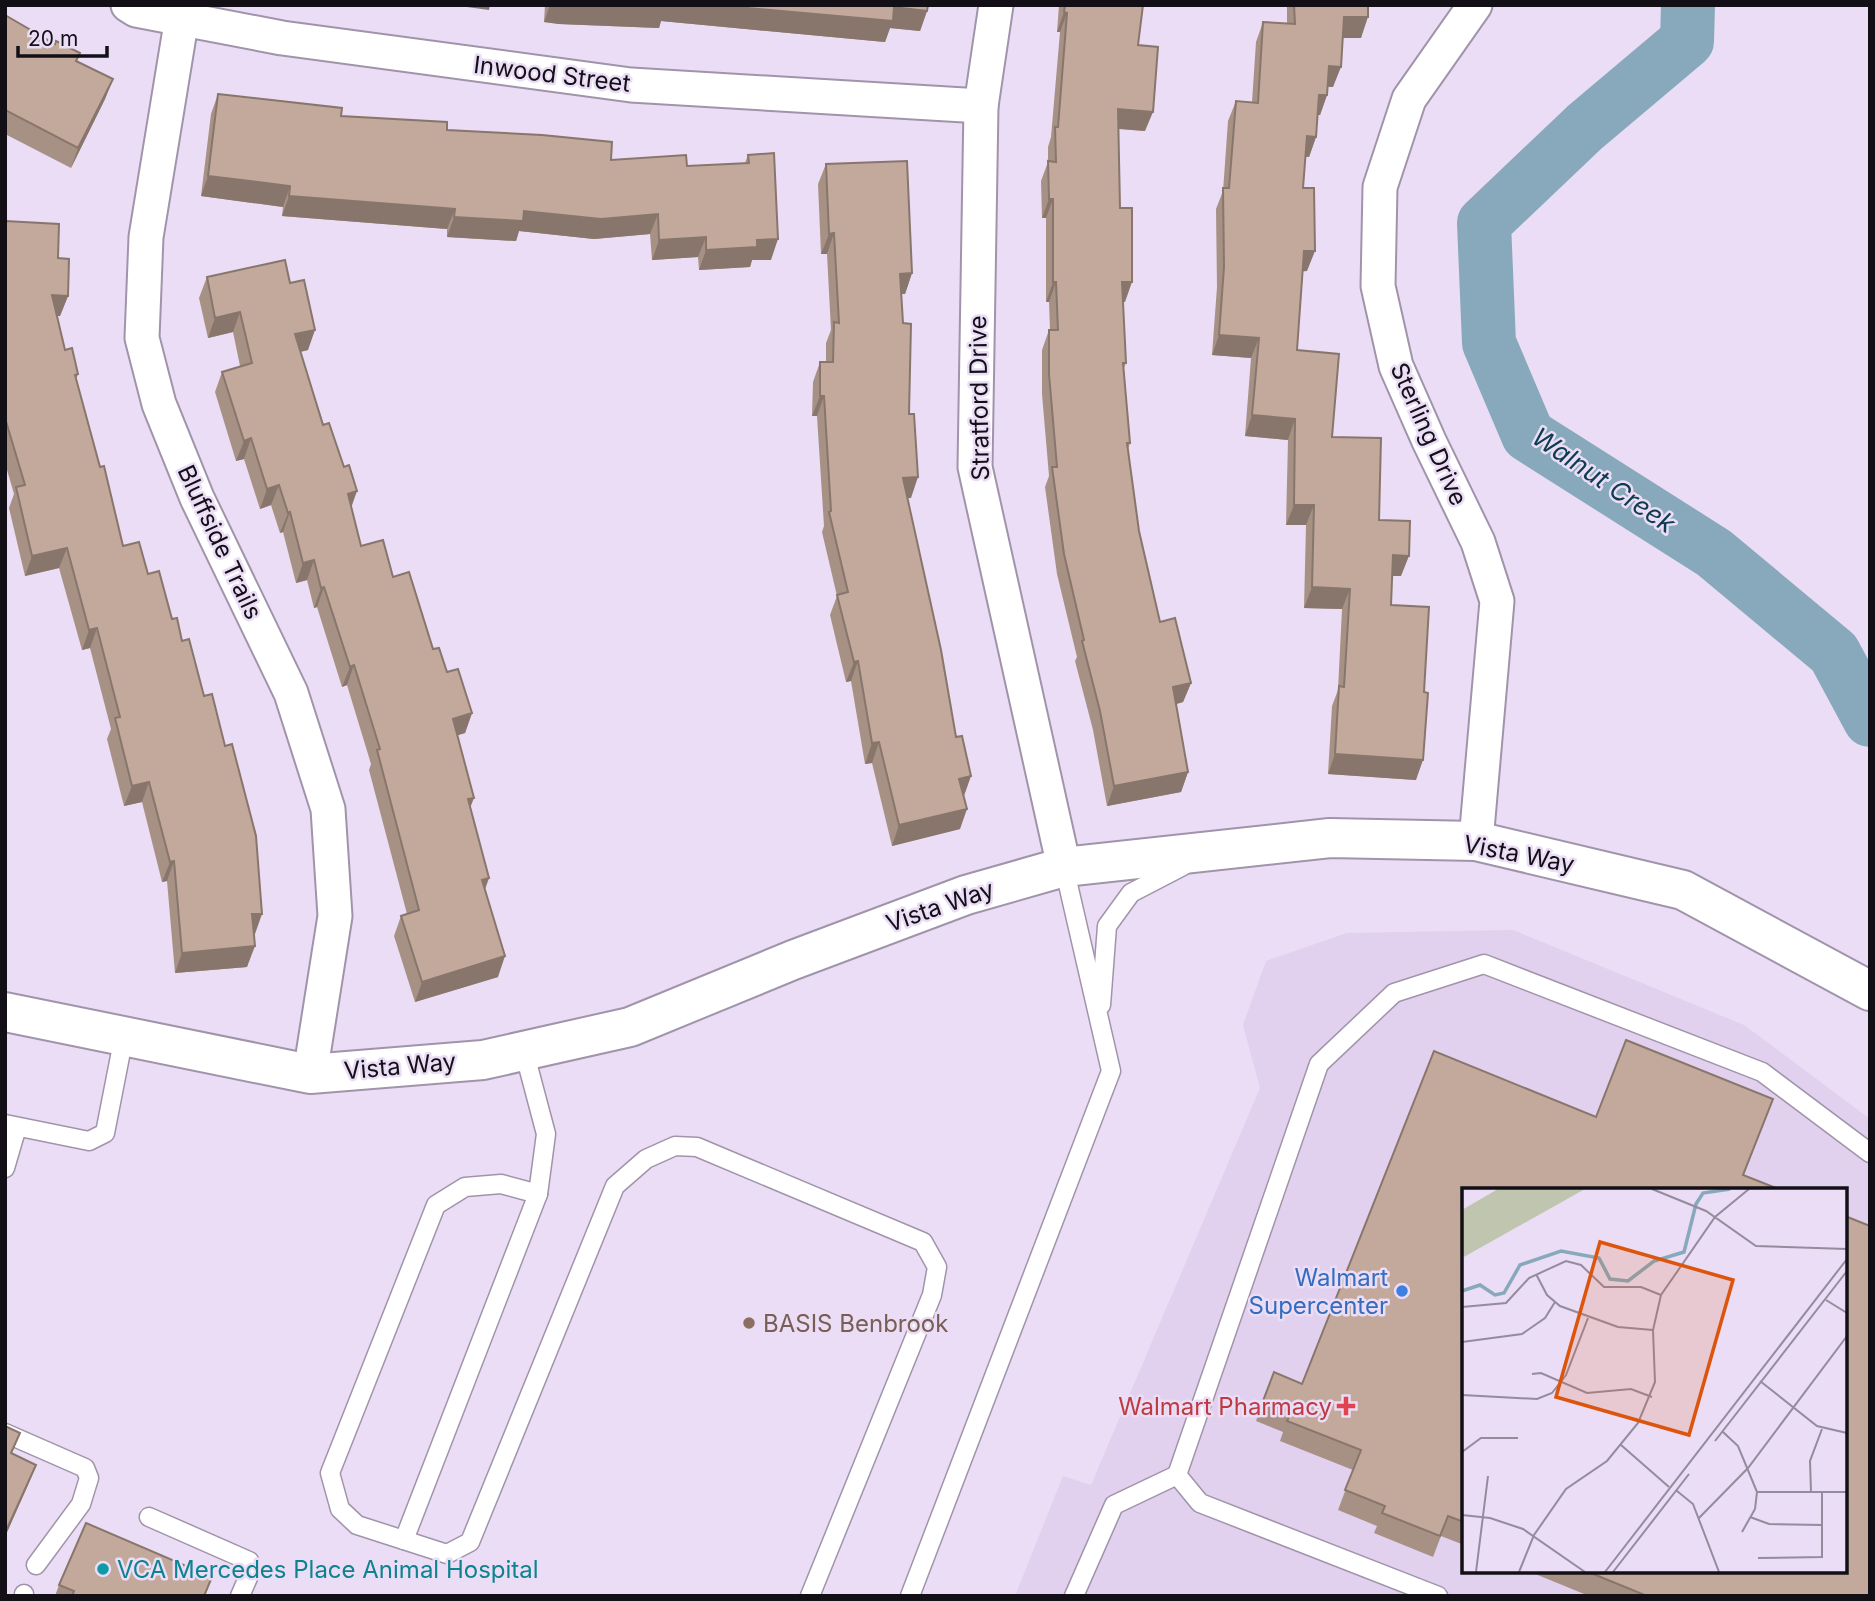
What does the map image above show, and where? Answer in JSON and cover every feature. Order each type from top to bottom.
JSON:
[{"type":"street","name":"Inwood Street","points":[[128,5],[136,10],[183,12],[282,38],[631,85],[981,106]]},
{"type":"street","name":"Stratford Drive","points":[[996,5],[981,106],[975,467],[1064,867]]},
{"type":"street","name":"Sterling Drive","points":[[1475,5],[1409,99],[1380,187],[1378,286],[1396,366],[1478,542],[1497,601],[1476,841]]},
{"type":"street","name":"Bluffside Trails","points":[[183,12],[146,237],[142,338],[159,404],[197,498],[290,693],[328,808],[335,916],[310,1074]]},
{"type":"street","name":"Vista Way","points":[[5,1012],[310,1074],[483,1060],[630,1027],[793,960],[967,895],[1064,867],[1330,838],[1476,841],[1683,890],[1870,991]]},
{"type":"lane","points":[[1100,1022],[1107,926],[1131,893],[1211,851]]},
{"type":"lane","points":[[909,1596],[1111,1071],[1064,867]]},
{"type":"lane","points":[[1074,1596],[1114,1504],[1177,1475],[1319,1064],[1394,993],[1484,964],[1762,1072],[1870,1153]]},
{"type":"lane","points":[[5,1168],[11,1126],[89,1141],[105,1133],[124,1036]]},
{"type":"lane","points":[[404,1540],[538,1194],[546,1134],[524,1051]]},
{"type":"lane","points":[[538,1194],[501,1184],[465,1187],[436,1205],[330,1473],[340,1508],[357,1525],[447,1554],[470,1542],[615,1186],[646,1159],[675,1146],[696,1147],[923,1242],[937,1267],[932,1295],[810,1596]]},
{"type":"lane","points":[[5,1433],[85,1468],[89,1478],[80,1503],[36,1565]]},
{"type":"lane","points":[[1177,1475],[1200,1503],[1438,1596]]},
{"type":"lane","points":[[149,1517],[249,1561],[250,1573],[240,1596]]},
{"type":"shaded area","points":[[1513,930],[1744,1025],[1870,1119],[1870,1596],[1015,1596],[1063,1476],[1091,1485],[1260,1088],[1243,1025],[1266,961],[1347,933]]},
{"type":"building","points":[[605,5],[667,5],[666,8]]},
{"type":"building","points":[[714,5],[928,5],[927,11],[894,7],[893,21]]},
{"type":"building","points":[[1065,5],[1143,5],[1138,45],[1158,47],[1153,112],[1118,109],[1120,208],[1132,208],[1132,282],[1122,282],[1126,363],[1123,363],[1130,443],[1127,443],[1139,531],[1160,622],[1175,618],[1191,683],[1173,687],[1188,772],[1114,786],[1100,711],[1064,554],[1052,467],[1057,467],[1049,374],[1049,330],[1058,330],[1056,282],[1053,282],[1053,199],[1049,199],[1048,161],[1056,162],[1055,127],[1058,127],[1067,13],[1064,12]]},
{"type":"building","points":[[1294,5],[1368,5],[1368,17],[1344,17],[1341,67],[1329,66],[1327,95],[1319,95],[1316,137],[1307,136],[1303,188],[1314,188],[1315,251],[1304,251],[1297,350],[1339,354],[1332,437],[1381,438],[1379,520],[1410,521],[1409,556],[1393,555],[1391,605],[1429,607],[1424,692],[1428,693],[1423,760],[1335,754],[1339,686],[1344,687],[1350,589],[1312,587],[1314,505],[1294,505],[1295,419],[1252,415],[1259,338],[1219,335],[1224,267],[1223,188],[1229,188],[1236,101],[1258,103],[1263,22],[1295,24]]},
{"type":"building","points":[[5,15],[55,44],[56,41],[80,53],[76,61],[113,79],[78,148],[5,110]]},
{"type":"building","points":[[218,94],[342,108],[341,116],[447,122],[447,130],[612,142],[611,160],[686,155],[687,166],[749,163],[748,155],[774,153],[778,239],[757,240],[757,247],[706,250],[706,237],[659,240],[658,214],[601,219],[524,211],[523,221],[454,217],[455,209],[289,196],[290,186],[208,176]]},
{"type":"building","points":[[907,161],[912,273],[900,274],[903,323],[911,324],[909,414],[914,414],[918,477],[903,478],[941,650],[956,737],[962,736],[971,776],[959,779],[967,809],[899,825],[879,742],[872,743],[858,661],[854,662],[837,595],[848,592],[829,512],[820,362],[833,362],[834,322],[839,323],[834,233],[829,234],[826,164]]},
{"type":"building","points":[[5,221],[59,224],[58,258],[69,259],[68,296],[52,295],[65,350],[72,348],[78,374],[75,375],[100,467],[104,466],[123,546],[139,542],[148,574],[159,571],[172,619],[177,618],[182,641],[189,639],[204,696],[212,694],[225,746],[232,744],[256,836],[262,914],[252,914],[255,946],[182,953],[174,861],[170,862],[149,782],[132,786],[115,718],[120,717],[97,628],[89,630],[67,548],[32,556],[16,487],[25,485],[5,418]]},
{"type":"building","points":[[285,260],[290,283],[304,280],[315,330],[295,334],[323,425],[329,423],[344,467],[349,465],[357,491],[348,494],[361,546],[383,540],[393,577],[409,572],[433,649],[439,648],[447,672],[458,669],[472,713],[453,719],[474,798],[468,799],[489,878],[482,880],[505,956],[422,982],[401,916],[419,910],[377,750],[380,749],[354,665],[350,667],[324,587],[321,588],[314,560],[303,563],[290,512],[288,513],[279,485],[267,489],[251,438],[244,441],[222,372],[252,363],[240,312],[215,318],[207,277]]},
{"type":"building","name":"Walmart Supercenter","points":[[1626,1040],[1773,1099],[1743,1175],[1776,1188],[1462,1188],[1462,1521],[1448,1516],[1440,1536],[1382,1513],[1385,1506],[1345,1490],[1361,1450],[1287,1421],[1291,1412],[1263,1401],[1274,1372],[1302,1384],[1434,1051],[1596,1117]]},
{"type":"building","points":[[1847,1217],[1870,1226],[1870,1596],[1647,1596],[1591,1573],[1847,1573]]},
{"type":"building","points":[[5,1426],[20,1433],[11,1453],[36,1465],[5,1533]]},
{"type":"building","points":[[86,1523],[212,1577],[204,1596],[72,1596],[74,1591],[59,1585]]},
{"type":"waterway","name":"Walnut Creek","points":[[1688,5],[1687,41],[1585,127],[1484,223],[1489,343],[1528,435],[1714,553],[1834,653],[1870,720]]},
{"type":"place","name":"Walmart Supercenter","points":[[1402,1291]]},
{"type":"place","name":"BASIS Benbrook","points":[[749,1323]]},
{"type":"place","name":"Walmart Pharmacy","points":[[1346,1406]]},
{"type":"place","name":"VCA Mercedes Place Animal Hospital","points":[[103,1569]]}]
